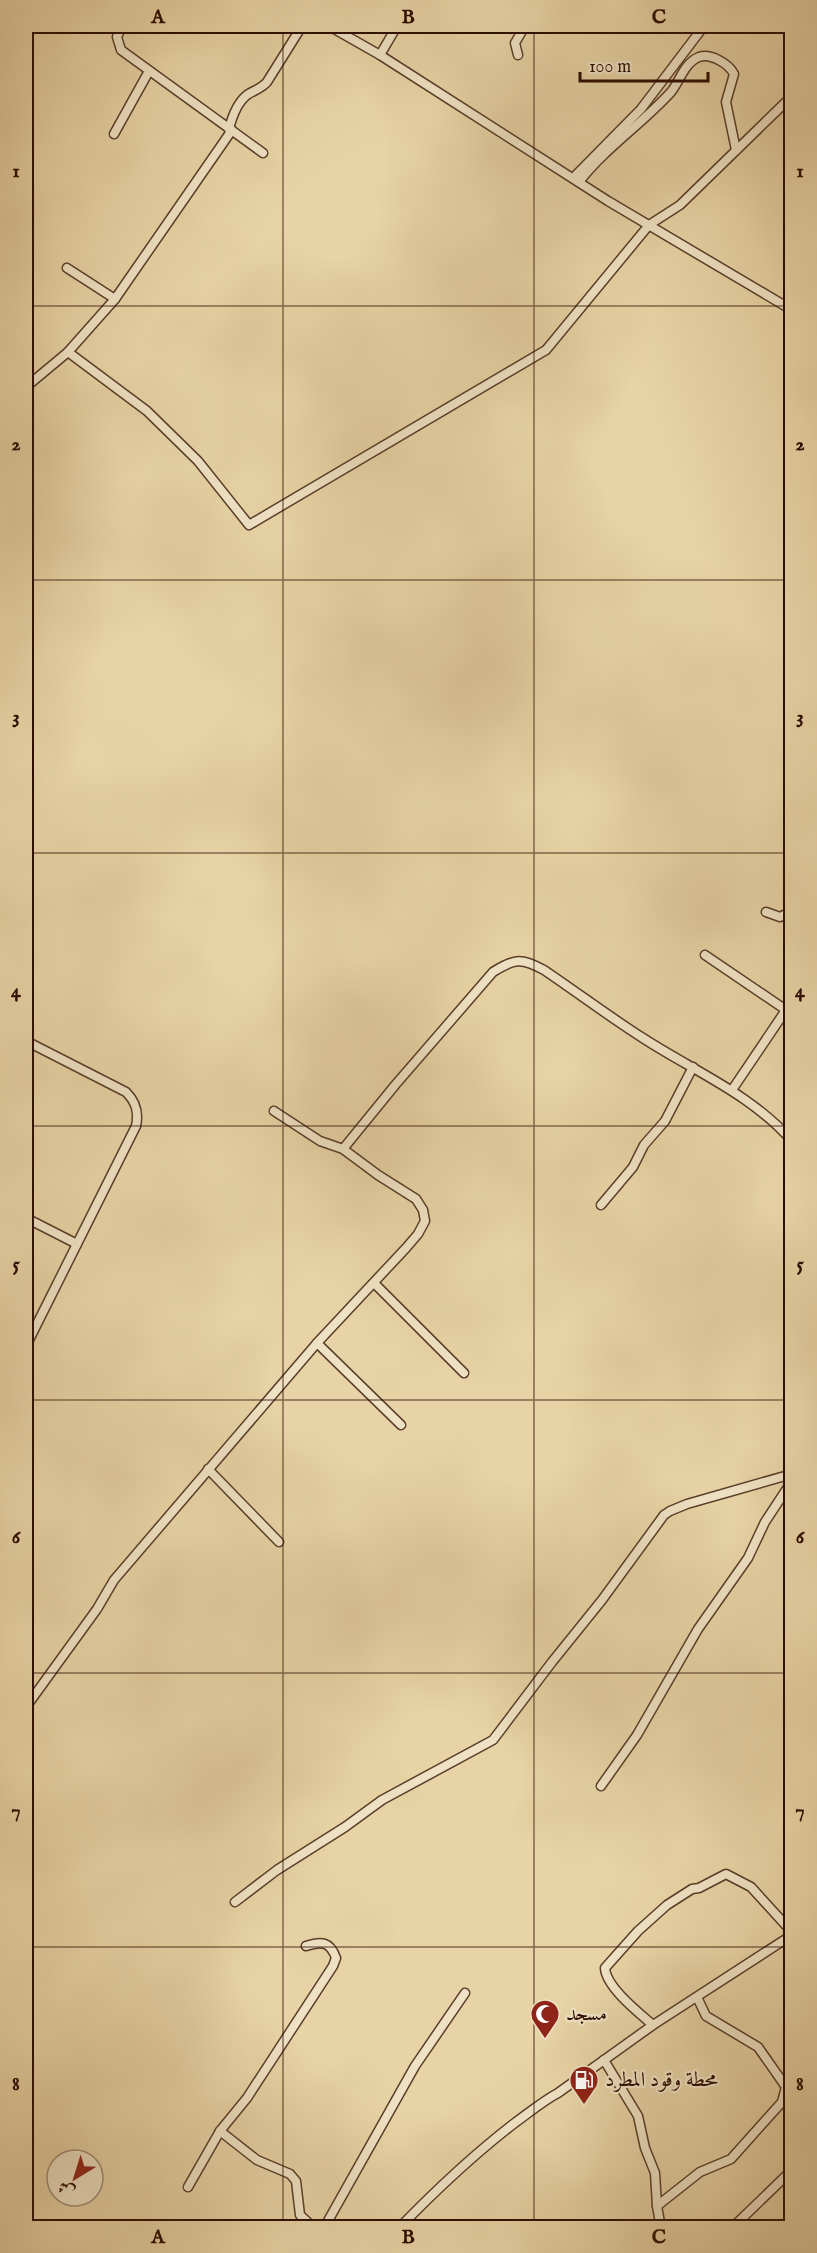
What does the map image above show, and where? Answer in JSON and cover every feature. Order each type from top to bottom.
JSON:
[{"type":"street","points":[[122,26],[117,37],[119,46],[263,153]]},
{"type":"street","points":[[26,387],[68,351],[115,299],[230,129],[240,104],[247,95],[267,82],[302,26]]},
{"type":"street","points":[[329,26],[380,55],[649,225],[792,310]]},
{"type":"street","points":[[380,55],[397,26]]},
{"type":"street","points":[[519,55],[515,43],[525,26]]},
{"type":"street","points":[[576,180],[641,108],[700,27]]},
{"type":"street","points":[[576,180],[672,91],[690,64],[704,56],[716,59],[734,74],[726,102],[736,150]]},
{"type":"street","points":[[114,134],[149,70]]},
{"type":"street","points":[[68,351],[147,411],[198,461],[249,525],[546,350],[649,225],[680,205],[792,96]]},
{"type":"street","points":[[67,268],[115,299]]},
{"type":"street","points":[[766,912],[780,917],[792,911]]},
{"type":"street","points":[[705,955],[786,1010]]},
{"type":"street","points":[[343,1149],[493,972],[509,962],[526,961],[544,970],[647,1040],[732,1090],[777,1125],[792,1141]]},
{"type":"street","points":[[732,1090],[792,1001]]},
{"type":"street","points":[[26,1041],[126,1092],[137,1111],[136,1126],[26,1346]]},
{"type":"street","points":[[601,1205],[633,1167],[644,1145],[664,1120],[693,1067]]},
{"type":"street","points":[[26,1707],[97,1609],[114,1580],[317,1343],[418,1234],[425,1221],[423,1210],[416,1198],[378,1175],[343,1149],[320,1141],[274,1111]]},
{"type":"street","points":[[26,1218],[76,1244]]},
{"type":"street","points":[[374,1283],[465,1373]]},
{"type":"street","points":[[317,1343],[401,1425]]},
{"type":"street","points":[[208,1469],[279,1542]]},
{"type":"street","points":[[235,1902],[277,1870],[345,1827],[382,1800],[493,1740],[670,1510],[792,1474]]},
{"type":"street","points":[[602,1786],[636,1735],[698,1629],[748,1558],[765,1522],[792,1481]]},
{"type":"street","points":[[399,2228],[435,2190],[499,2135],[546,2099],[653,2025],[792,1934],[751,1887],[726,1874],[676,1899],[638,1931],[605,1968],[608,1977],[624,2000],[653,2025]]},
{"type":"street","points":[[188,2187],[220,2131],[247,2098],[333,1965],[336,1958],[334,1951],[327,1943],[319,1941],[306,1946]]},
{"type":"street","points":[[324,2228],[415,2066],[465,1993]]},
{"type":"street","points":[[657,2206],[700,2172],[731,2159],[782,2102],[786,2088],[758,2047],[706,2016],[697,1997]]},
{"type":"street","points":[[604,2060],[638,2116],[645,2148],[655,2173],[661,2228]]},
{"type":"street","points":[[220,2131],[257,2160],[290,2174],[296,2181],[300,2215],[314,2228]]},
{"type":"street","points":[[732,2228],[792,2170]]},
{"type":"place","name":"مسجد","points":[[545,2040]]},
{"type":"place","name":"محطة وقود المطرد","points":[[584,2106]]}]
